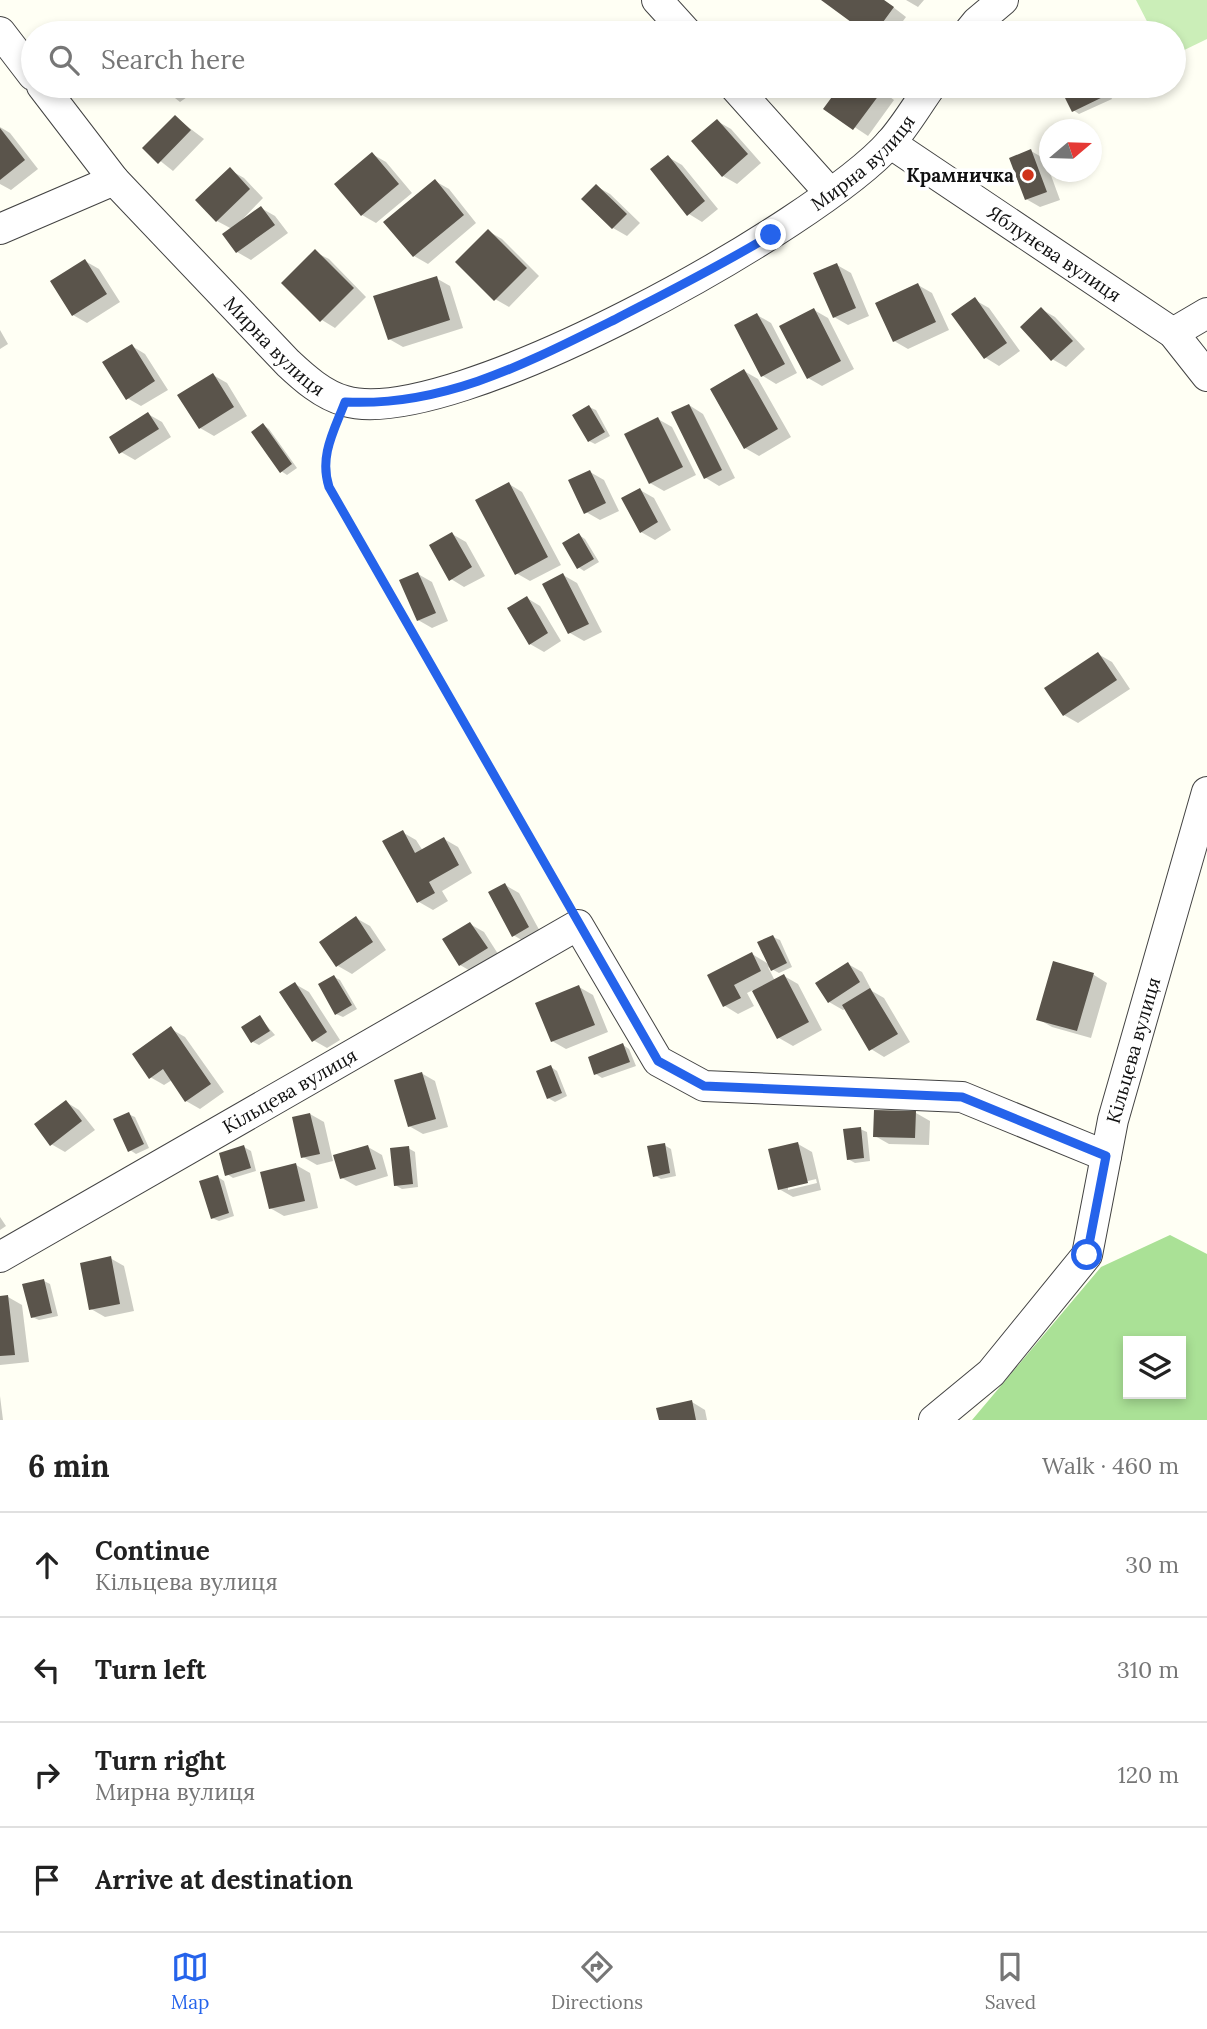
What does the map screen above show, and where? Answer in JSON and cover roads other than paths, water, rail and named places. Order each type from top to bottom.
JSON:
[{"type":"street","points":[[657,0],[676,21]]},
{"type":"street","points":[[977,21],[1003,0]]},
{"type":"street","points":[[0,32],[21,59]]},
{"type":"street","name":"Мирна вулиця","points":[[51,98],[114,180],[288,363],[314,386],[345,402],[379,404],[413,399],[483,381],[545,354],[702,275],[771,235],[830,193],[890,143],[922,98]]},
{"type":"street","points":[[745,98],[830,193]]},
{"type":"street","name":"Яблунева вулиця","points":[[890,143],[1174,333],[1207,376]]},
{"type":"street","points":[[0,229],[114,180]]},
{"type":"street","points":[[1174,333],[1207,313]]},
{"type":"street","name":"Кільцева вулиця","points":[[934,1420],[991,1373],[1087,1255],[1113,1120],[1207,792]]},
{"type":"street","name":"Кільцева вулиця","points":[[0,1257],[578,925],[658,1061],[704,1086],[962,1097],[1106,1156]]},
{"type":"place","name":"Крамничка","points":[[1028,175]]}]
